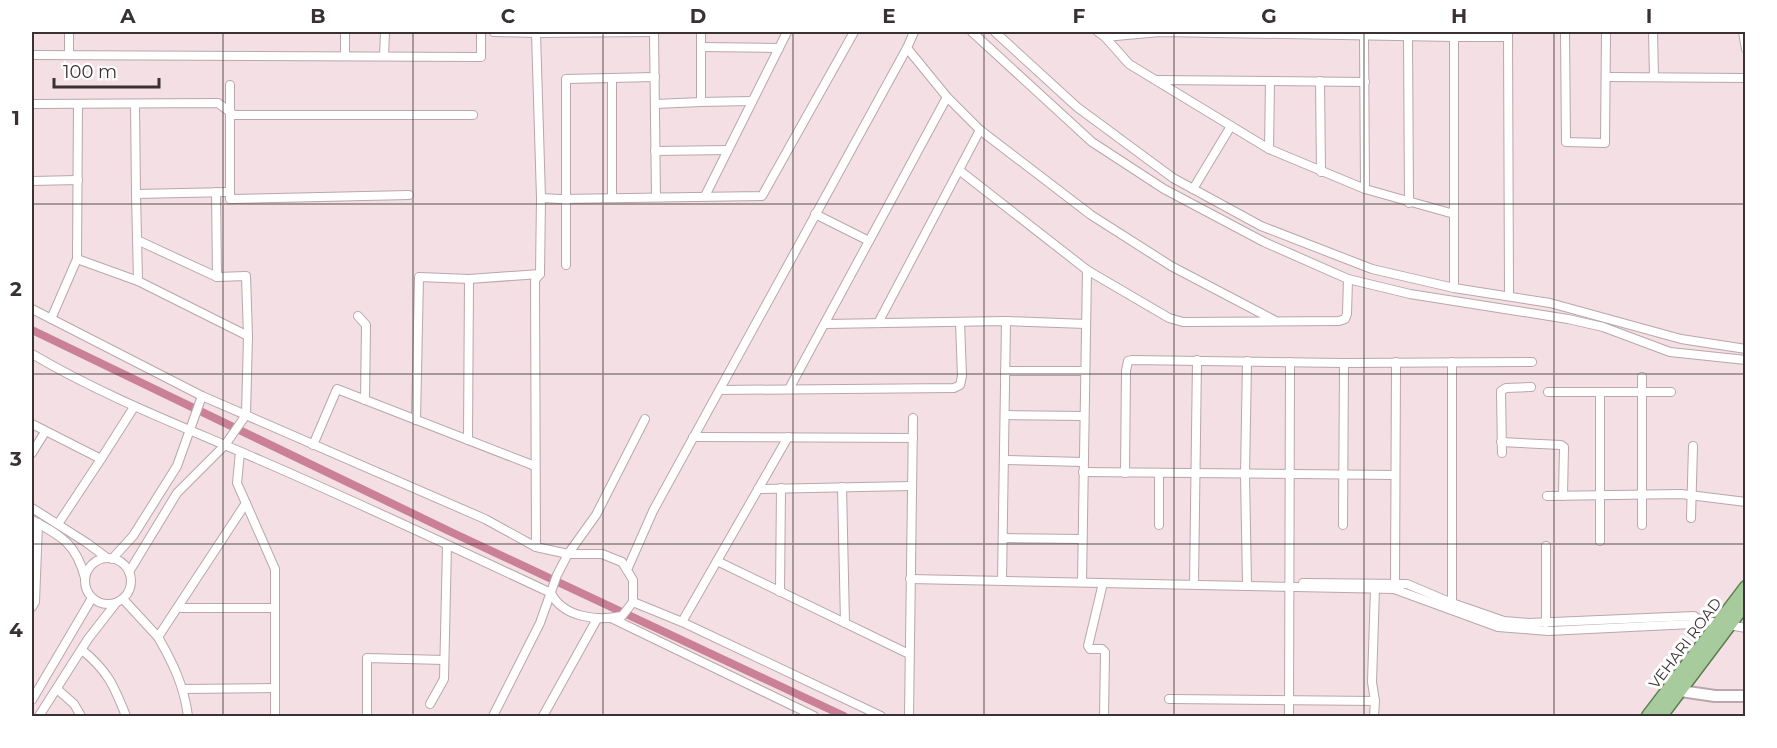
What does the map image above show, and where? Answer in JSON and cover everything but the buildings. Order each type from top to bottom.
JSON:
[{"type":"main road","name":"VEHARI ROAD","points":[[1648,717],[1674,690],[1724,624],[1746,587]]},
{"type":"main road","name":"VEHARI ROAD","points":[[1724,624],[1746,603]]},
{"type":"main road","name":"VEHARI ROAD","points":[[1661,717],[1674,690]]},
{"type":"main road","points":[[1674,690],[1715,696],[1746,696]]},
{"type":"street","points":[[69,32],[69,55]]},
{"type":"street","points":[[345,32],[345,56]]},
{"type":"street","points":[[384,56],[386,32]]},
{"type":"street","points":[[32,55],[481,57],[481,32]]},
{"type":"street","points":[[494,32],[654,32],[656,197]]},
{"type":"street","points":[[701,32],[701,102]]},
{"type":"street","points":[[705,196],[787,32]]},
{"type":"street","points":[[541,198],[762,196],[854,32]]},
{"type":"street","points":[[627,570],[653,511],[914,32]]},
{"type":"street","points":[[972,32],[1092,142],[1155,184],[1264,242],[1348,279],[1410,294],[1585,322],[1670,352],[1746,360]]},
{"type":"street","points":[[995,32],[1077,107],[1173,178],[1261,226],[1372,269],[1455,288],[1550,303],[1681,339],[1746,349]]},
{"type":"street","points":[[1565,32],[1566,142],[1605,143],[1606,32]]},
{"type":"street","points":[[1653,32],[1654,77]]},
{"type":"street","points":[[1743,32],[1746,49]]},
{"type":"street","points":[[536,33],[541,198],[540,274],[535,280],[536,547]]},
{"type":"street","points":[[1102,34],[1300,33],[1408,37],[1508,34],[1509,296]]},
{"type":"street","points":[[1102,34],[1129,64],[1269,149],[1365,189],[1454,214]]},
{"type":"street","points":[[1364,36],[1365,189]]},
{"type":"street","points":[[1408,37],[1409,202]]},
{"type":"street","points":[[1454,37],[1455,288]]},
{"type":"street","points":[[701,47],[779,48]]},
{"type":"street","points":[[907,48],[947,97],[980,130],[1091,215],[1170,266],[1277,321]]},
{"type":"street","points":[[566,265],[566,79],[655,77]]},
{"type":"street","points":[[1607,77],[1746,78]]},
{"type":"street","points":[[612,78],[612,198]]},
{"type":"street","points":[[1155,80],[1365,82]]},
{"type":"street","points":[[1269,149],[1270,81]]},
{"type":"street","points":[[1320,81],[1321,172]]},
{"type":"street","points":[[230,85],[230,199],[409,195]]},
{"type":"street","points":[[789,389],[947,97]]},
{"type":"street","points":[[655,104],[752,101]]},
{"type":"street","points":[[32,104],[218,103],[234,116],[472,115]]},
{"type":"street","points":[[51,319],[77,259],[78,104]]},
{"type":"street","points":[[135,104],[138,281]]},
{"type":"street","points":[[1193,189],[1231,126]]},
{"type":"street","points":[[878,323],[980,130]]},
{"type":"street","points":[[655,151],[728,150]]},
{"type":"street","points":[[959,170],[1087,270],[1169,318],[1183,321],[1339,321],[1345,319],[1347,314],[1348,279]]},
{"type":"street","points":[[32,181],[78,180]]},
{"type":"street","points":[[216,192],[217,277]]},
{"type":"street","points":[[136,194],[230,192]]},
{"type":"street","points":[[815,214],[869,241]]},
{"type":"street","points":[[39,717],[82,650],[130,587],[129,572],[177,493],[225,445],[246,415],[248,336],[246,276],[217,277],[137,240]]},
{"type":"street","points":[[77,259],[138,281],[248,336]]},
{"type":"street","points":[[1082,582],[1087,270]]},
{"type":"street","points":[[416,420],[419,277],[469,279],[540,274]]},
{"type":"street","points":[[468,440],[469,279]]},
{"type":"street","points":[[32,309],[202,396],[485,519],[536,547],[568,554],[602,554],[622,562],[633,580],[633,602],[622,616],[597,619],[580,616],[556,604],[551,593],[225,445],[134,407],[71,377],[32,354]]},
{"type":"street","points":[[358,316],[366,325],[365,400]]},
{"type":"street","points":[[825,324],[1005,321],[1086,324]]},
{"type":"street","points":[[1002,580],[1005,321]]},
{"type":"street","points":[[720,390],[954,388],[960,385],[962,376],[960,322]]},
{"type":"street","points":[[1194,584],[1197,360]]},
{"type":"street","points":[[1125,472],[1128,361],[1532,362]]},
{"type":"street","points":[[1247,361],[1245,475],[1247,584]]},
{"type":"street","points":[[1288,717],[1291,585],[1290,362]]},
{"type":"street","points":[[1395,586],[1396,362]]},
{"type":"street","points":[[1452,362],[1452,603]]},
{"type":"street","points":[[1343,525],[1344,363]]},
{"type":"street","points":[[1005,371],[1085,371]]},
{"type":"street","points":[[1642,377],[1642,525]]},
{"type":"street","points":[[1502,453],[1502,389],[1531,387]]},
{"type":"street","points":[[313,445],[336,389],[535,466]]},
{"type":"street","points":[[1548,392],[1671,392]]},
{"type":"street","points":[[1600,392],[1600,541]]},
{"type":"street","points":[[85,580],[94,563],[109,559],[133,536],[177,466],[202,396]]},
{"type":"street","points":[[58,524],[134,407]]},
{"type":"street","points":[[1005,415],[1084,416]]},
{"type":"street","points":[[909,717],[913,418]]},
{"type":"street","points":[[493,717],[540,623],[568,554],[596,515],[645,419]]},
{"type":"street","points":[[32,424],[101,459]]},
{"type":"street","points":[[32,453],[45,432]]},
{"type":"street","points":[[693,437],[913,438]]},
{"type":"street","points":[[682,622],[788,437]]},
{"type":"street","points":[[1501,442],[1564,447],[1563,496]]},
{"type":"street","points":[[1691,518],[1693,446]]},
{"type":"street","points":[[240,452],[237,483],[275,569],[275,717]]},
{"type":"street","points":[[1004,460],[1083,462]]},
{"type":"street","points":[[1083,472],[1395,475]]},
{"type":"street","points":[[1159,473],[1159,525]]},
{"type":"street","points":[[758,489],[912,486]]},
{"type":"street","points":[[842,487],[844,623]]},
{"type":"street","points":[[780,592],[781,488]]},
{"type":"street","points":[[1547,496],[1692,496],[1746,502]]},
{"type":"street","points":[[158,637],[246,503]]},
{"type":"street","points":[[32,508],[109,559],[120,562],[129,572]]},
{"type":"street","points":[[35,521],[64,538],[81,560],[87,590],[92,598],[106,604],[119,601]]},
{"type":"street","points":[[32,607],[35,602],[35,521]]},
{"type":"street","points":[[1003,538],[1082,539]]},
{"type":"street","points":[[430,704],[444,679],[447,545]]},
{"type":"street","points":[[1546,546],[1546,623]]},
{"type":"street","points":[[717,561],[909,654]]},
{"type":"street","points":[[910,579],[1395,586],[1498,627],[1548,631],[1692,624],[1700,620]]},
{"type":"street","points":[[1103,583],[1088,646],[1090,649],[1102,649],[1105,652],[1104,717]]},
{"type":"street","points":[[1291,585],[1299,588],[1375,588],[1407,584],[1504,621],[1546,623],[1694,616],[1700,620],[1746,628]]},
{"type":"street","points":[[1374,717],[1375,700],[1372,682],[1375,588]]},
{"type":"street","points":[[32,700],[92,598]]},
{"type":"street","points":[[119,601],[158,637],[174,665],[183,689],[188,717]]},
{"type":"street","points":[[633,602],[682,622],[881,717]]},
{"type":"street","points":[[178,608],[275,608]]},
{"type":"street","points":[[611,618],[814,717]]},
{"type":"street","points":[[543,717],[597,619]]},
{"type":"street","points":[[82,650],[99,664],[115,687],[126,717]]},
{"type":"street","points":[[367,717],[367,658],[444,660]]},
{"type":"street","points":[[183,689],[275,688]]},
{"type":"street","points":[[57,689],[74,704],[81,717]]},
{"type":"street","points":[[1169,699],[1375,700]]},
{"type":"waterway","points":[[32,330],[451,532],[844,716]]}]
